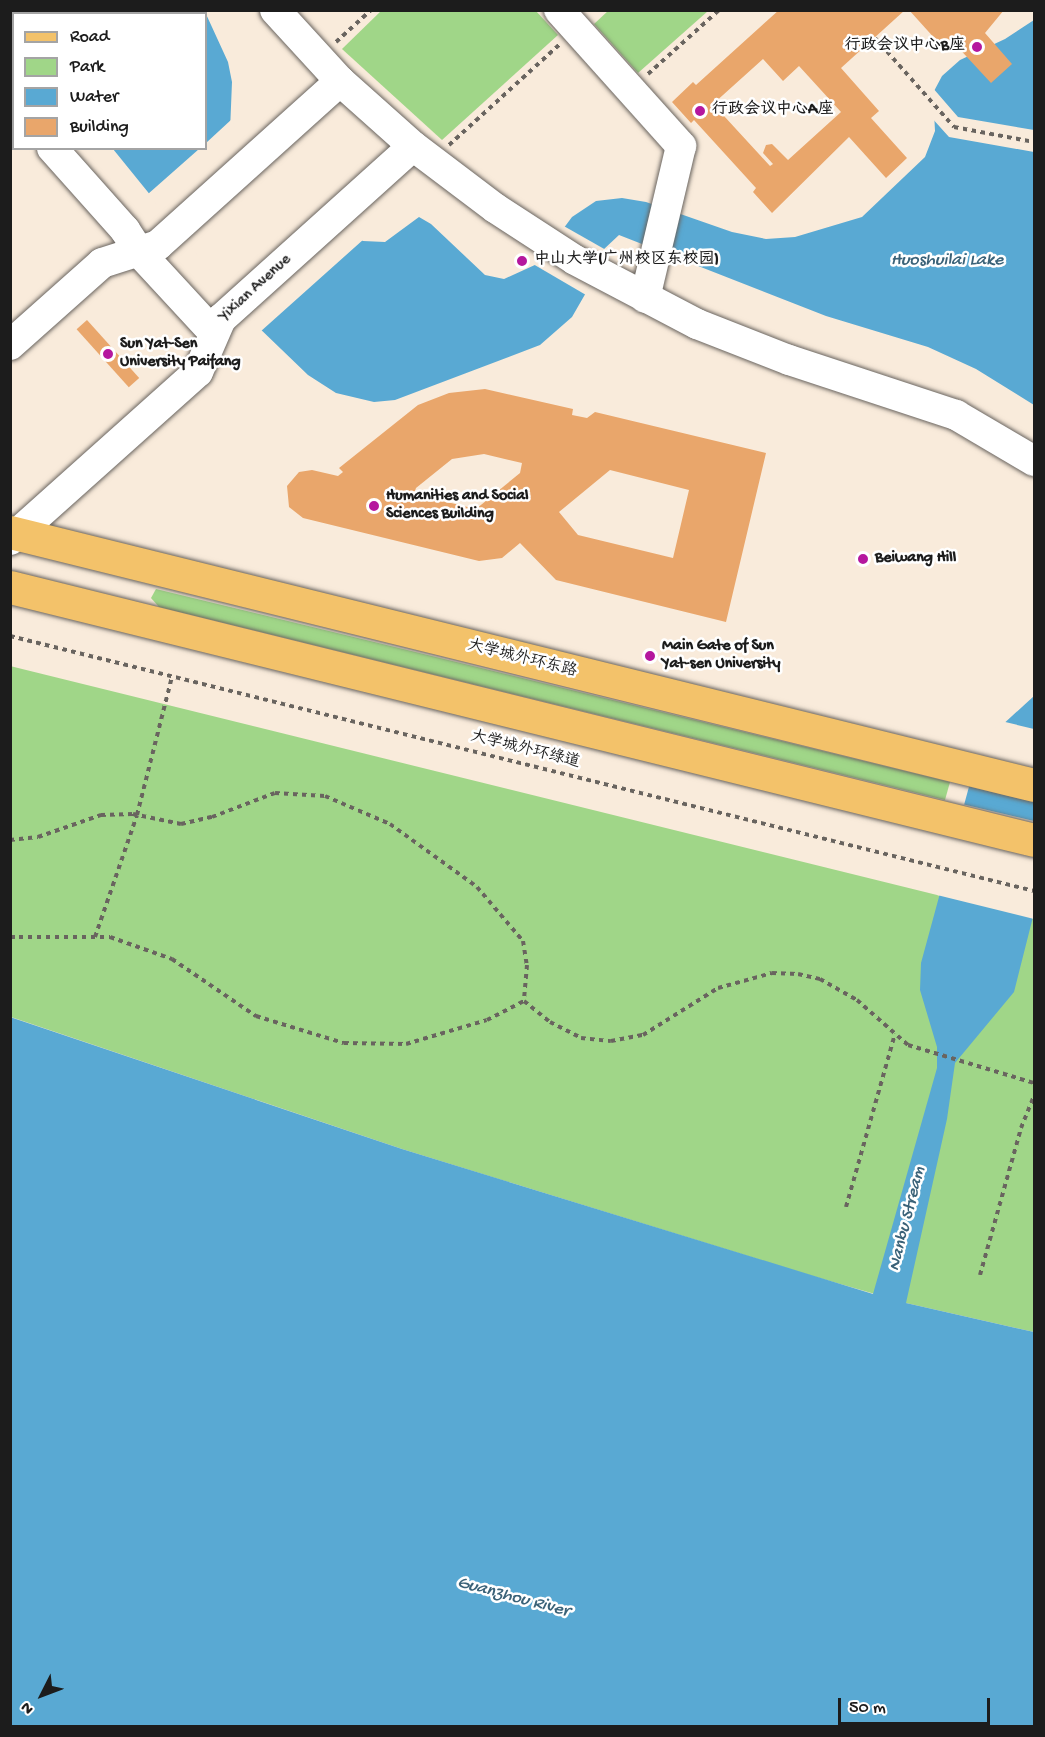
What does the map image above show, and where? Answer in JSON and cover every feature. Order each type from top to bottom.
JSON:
[{"type":"main road","name":"大学城外环东路","points":[[13,535],[1035,785]]},
{"type":"main road","points":[[10,587],[1035,840]]},
{"type":"lane","points":[[275,10],[340,81],[422,153],[545,242],[598,274],[697,324],[778,356],[956,415],[1035,461]]},
{"type":"lane","points":[[567,20],[681,146],[645,298]]},
{"type":"lane","points":[[10,345],[102,263],[118,255],[140,253],[154,248],[340,81]]},
{"type":"lane","points":[[54,150],[125,230],[140,253],[213,332]]},
{"type":"lane","name":"Yixian Avenue","points":[[13,535],[198,372],[207,359],[213,332],[236,305],[339,212],[422,153]]},
{"type":"path","points":[[318,58],[371,10]]},
{"type":"path","points":[[631,90],[719,10]]},
{"type":"path","points":[[422,153],[567,20]]},
{"type":"path","points":[[875,38],[954,127],[1035,142]]},
{"type":"path","name":"大学城外环绿道","points":[[10,636],[1035,891]]},
{"type":"path","points":[[95,937],[137,815],[172,677]]},
{"type":"path","points":[[10,840],[38,837],[101,815],[137,815],[181,824],[283,793],[325,796],[356,807],[420,842],[477,887],[523,941],[527,965],[524,1001]]},
{"type":"path","points":[[10,937],[110,937],[172,959],[256,1016],[344,1043],[406,1044],[487,1020],[524,1001]]},
{"type":"path","points":[[524,1001],[550,1022],[581,1038],[611,1041],[643,1035],[718,988],[772,973],[798,974],[820,979],[857,1000],[908,1045],[1035,1083]]},
{"type":"path","points":[[846,1207],[895,1034]]},
{"type":"path","points":[[980,1275],[1021,1128],[1035,1095]]},
{"type":"green space","points":[[382,10],[536,11],[558,35],[442,140],[342,49]]},
{"type":"green space","points":[[609,10],[708,11],[638,73],[594,24]]},
{"type":"green space","points":[[156,589],[950,782],[945,800],[159,607],[151,598]]},
{"type":"green space","points":[[10,666],[1034,919],[1034,1332],[906,1303],[809,1275],[402,1149],[11,1017]]},
{"type":"water","points":[[203,10],[204,12],[59,11]]},
{"type":"water","name":"Huoshuilai Lake","points":[[207,16],[228,62],[232,82],[230,131],[245,153],[296,196],[363,241],[385,242],[419,217],[431,224],[485,275],[504,279],[537,264],[572,217],[596,201],[622,198],[646,202],[732,232],[766,239],[795,237],[862,217],[925,157],[935,131],[933,93],[942,76],[960,60],[1005,39],[1034,20],[1034,405],[976,369],[928,347],[826,316],[619,235],[603,250],[591,284],[572,317],[540,345],[395,400],[374,402],[336,393],[308,375],[254,323],[114,150],[207,150]]},
{"type":"water","points":[[1034,696],[1034,913],[1014,992],[955,1063],[947,1119],[906,1303],[1034,1332],[1034,1726],[11,1726],[10,1017],[402,1149],[873,1294],[937,1068],[937,1047],[920,990],[921,963],[976,761],[1000,727]]},
{"type":"pier","points":[[932,87],[958,117],[1034,130],[1034,152],[949,137],[931,117]]},
{"type":"pier","points":[[232,119],[239,141],[260,164],[364,239],[260,332],[148,194],[198,150],[207,150],[207,142]]},
{"type":"pier","points":[[562,225],[606,250],[586,295],[533,264]]},
{"type":"pier","points":[[1001,721],[1034,729],[1034,802],[967,786],[980,747]]},
{"type":"pier","points":[[962,804],[1034,821],[1034,919],[937,895]]},
{"type":"building","name":"行政会议中心A座","points":[[779,10],[905,10],[841,68],[879,111],[871,118],[907,158],[886,178],[849,137],[772,213],[753,192],[756,188],[694,120],[691,123],[672,102],[693,82],[696,85]],"holes":[[[763,59],[783,81],[799,66],[841,112],[788,160],[772,144],[766,145],[763,153],[773,164],[770,166],[713,104]]]},
{"type":"building","name":"行政会议中心B座","points":[[909,10],[1004,10],[985,33],[1012,64],[991,83],[954,43],[946,51]]},
{"type":"building","points":[[10,39],[12,52],[10,61]]},
{"type":"building","name":"Sun Yat-Sen University Paifang","points":[[87,320],[139,378],[129,387],[77,329]]},
{"type":"building","name":"Humanities and Social Sciences Building","points":[[485,389],[573,409],[572,415],[587,418],[595,412],[766,453],[726,622],[556,580],[520,543],[502,558],[479,561],[303,518],[289,507],[287,486],[299,472],[312,470],[338,476],[343,472],[339,468],[418,405],[449,393]],"holes":[[[484,454],[522,463],[520,473],[476,509],[414,494],[416,488],[452,459]],[[610,470],[689,490],[673,558],[578,535],[559,512]]]},
{"type":"place","name":"行政会议中心B座","points":[[977,47]]},
{"type":"place","name":"行政会议中心A座","points":[[700,111]]},
{"type":"place","name":"中山大学(广州校区东校园)","points":[[522,261]]},
{"type":"place","name":"Sun Yat-Sen University Paifang","points":[[108,354]]},
{"type":"place","name":"Humanities and Social Sciences Building","points":[[374,506]]},
{"type":"place","name":"Beiwang Hill","points":[[863,559]]},
{"type":"place","name":"Main Gate of Sun Yat-sen University","points":[[650,656]]},
{"type":"water label","name":"Nanbu Stream","points":[[908,1219]]},
{"type":"water label","name":"Guanzhou River","points":[[513,1598]]}]
